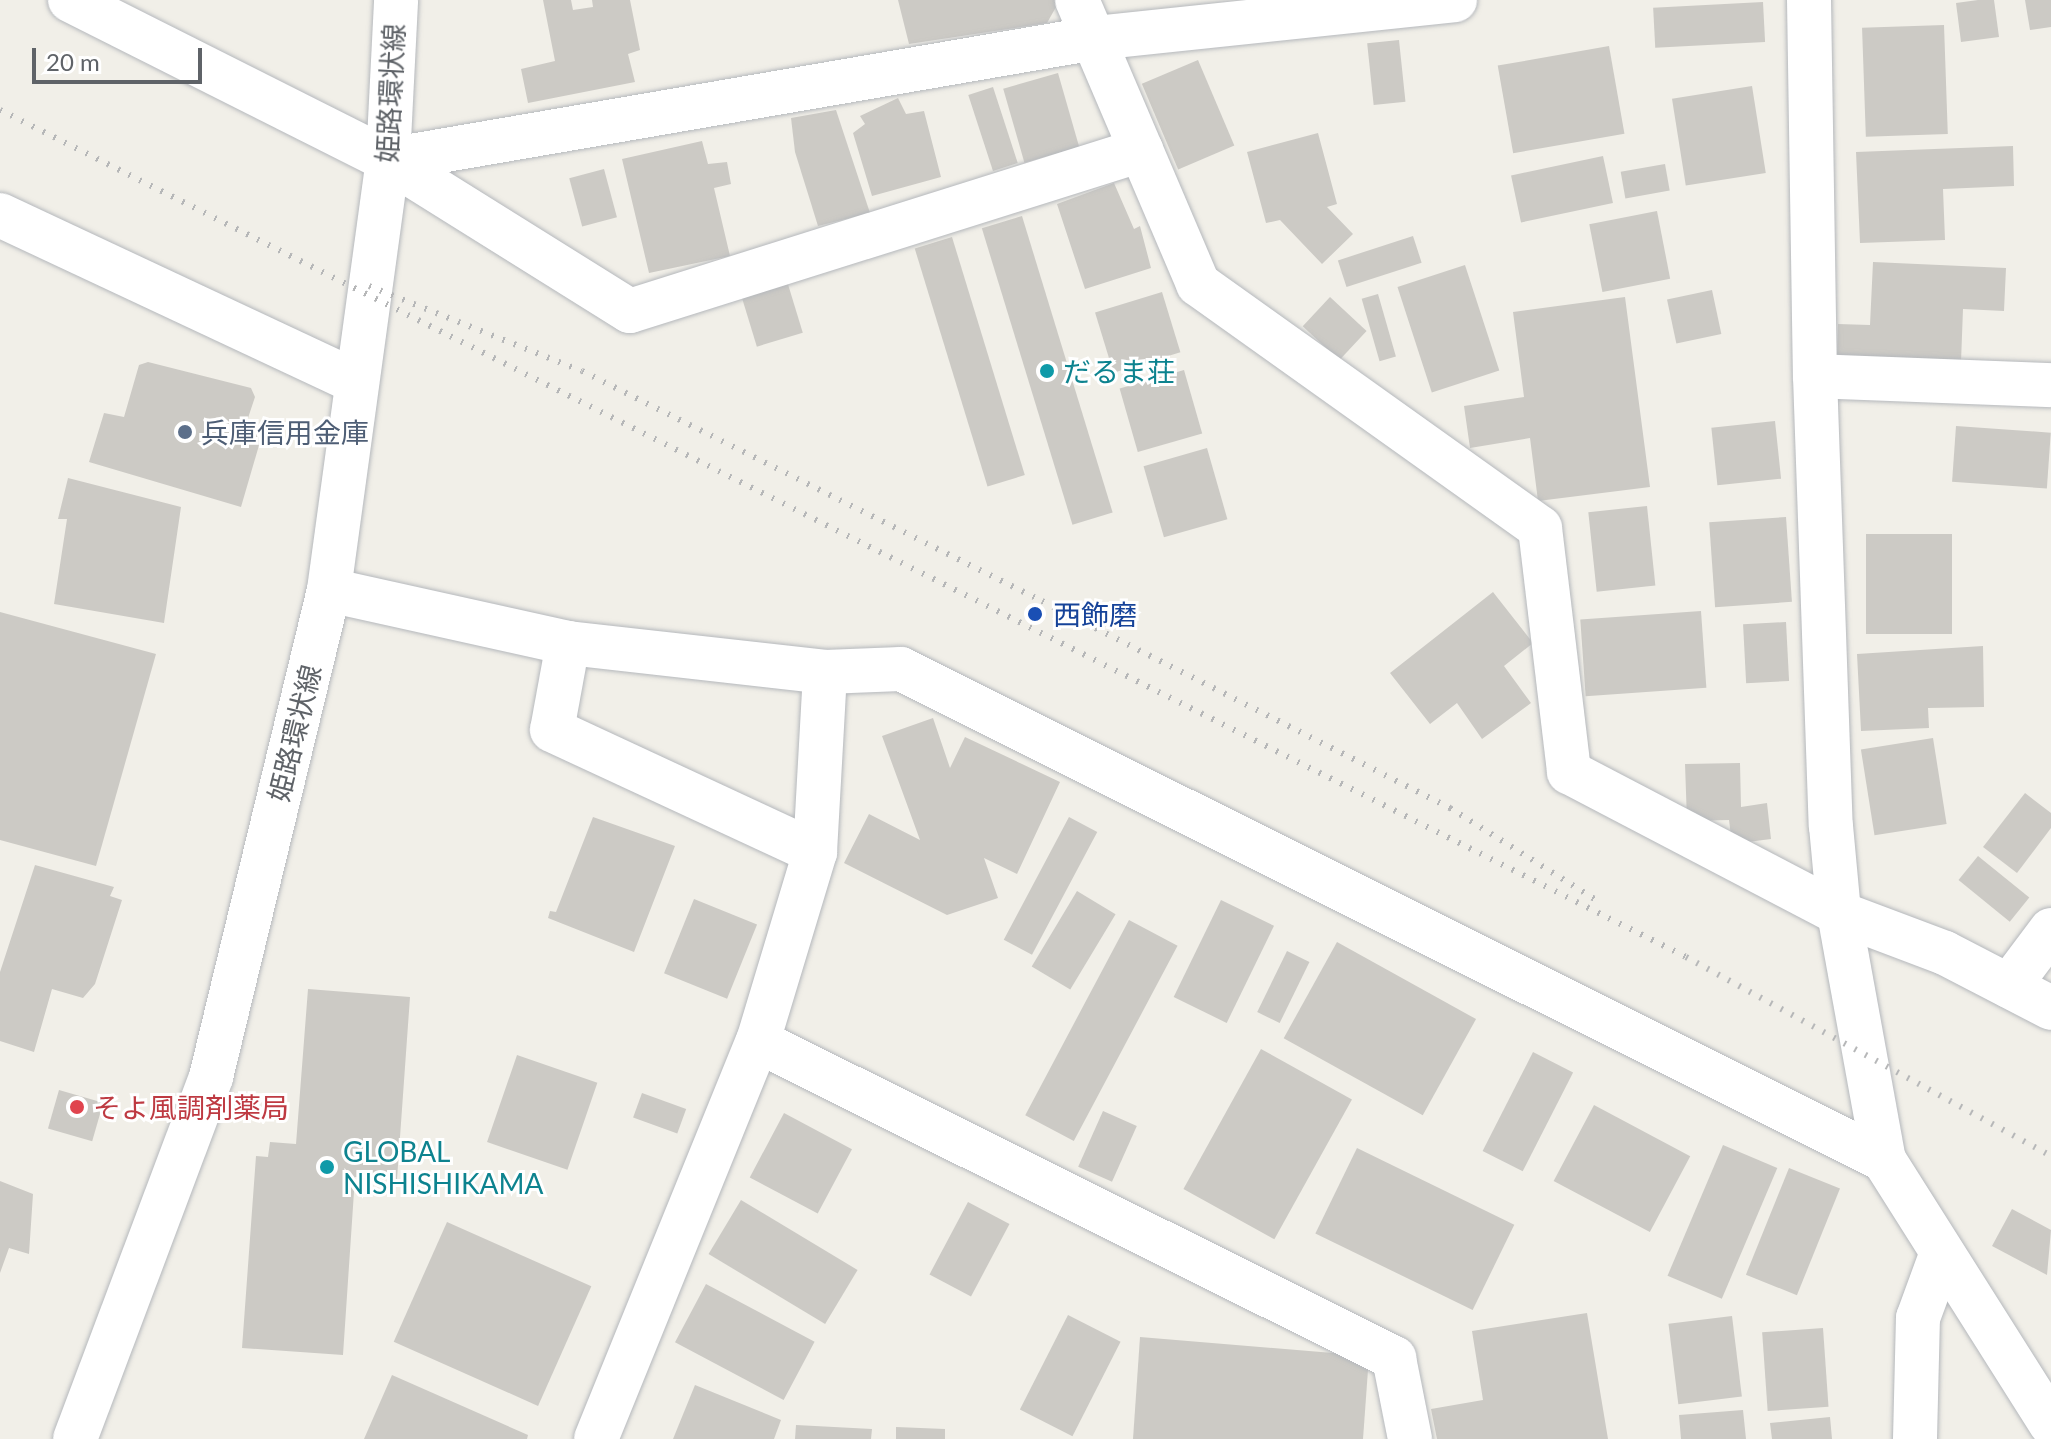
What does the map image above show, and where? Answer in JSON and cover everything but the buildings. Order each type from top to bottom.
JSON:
[{"type":"street","points":[[70,0],[388,160],[630,311],[1141,150]]},
{"type":"street","name":"姫路環状線","points":[[75,1439],[211,1077],[329,590],[388,160],[396,0]]},
{"type":"street","points":[[388,160],[1086,19],[1455,0]]},
{"type":"street","points":[[1809,0],[1815,376],[1839,913],[1884,1160],[1941,1255],[2051,1424]]},
{"type":"street","points":[[1086,19],[1198,284],[1540,528],[1569,772],[1839,913],[1945,953],[2051,1008]]},
{"type":"street","points":[[0,215],[357,382]]},
{"type":"street","points":[[1815,376],[2051,385]]},
{"type":"street","points":[[329,590],[568,643],[825,672],[901,669],[1884,1160]]},
{"type":"street","points":[[568,643],[552,730],[815,852]]},
{"type":"street","points":[[596,1439],[758,1041],[815,852],[825,672]]},
{"type":"street","points":[[2009,986],[2051,930]]},
{"type":"street","points":[[758,1041],[1394,1358],[1410,1439]]},
{"type":"street","points":[[1915,1439],[1918,1318],[1941,1255]]},
{"type":"railway","points":[[0,110],[1686,957],[2051,1156]]},
{"type":"railway","points":[[369,286],[582,371],[1042,601],[1450,808],[1601,903]]},
{"type":"place","name":"だるま荘","points":[[1047,371]]},
{"type":"place","name":"兵庫信用金庫","points":[[185,432]]},
{"type":"place","name":"西飾磨","points":[[1035,614]]},
{"type":"place","name":"そよ風調剤薬局","points":[[77,1107]]},
{"type":"place","name":"GLOBAL NISHISHIKAMA","points":[[327,1167]]}]
